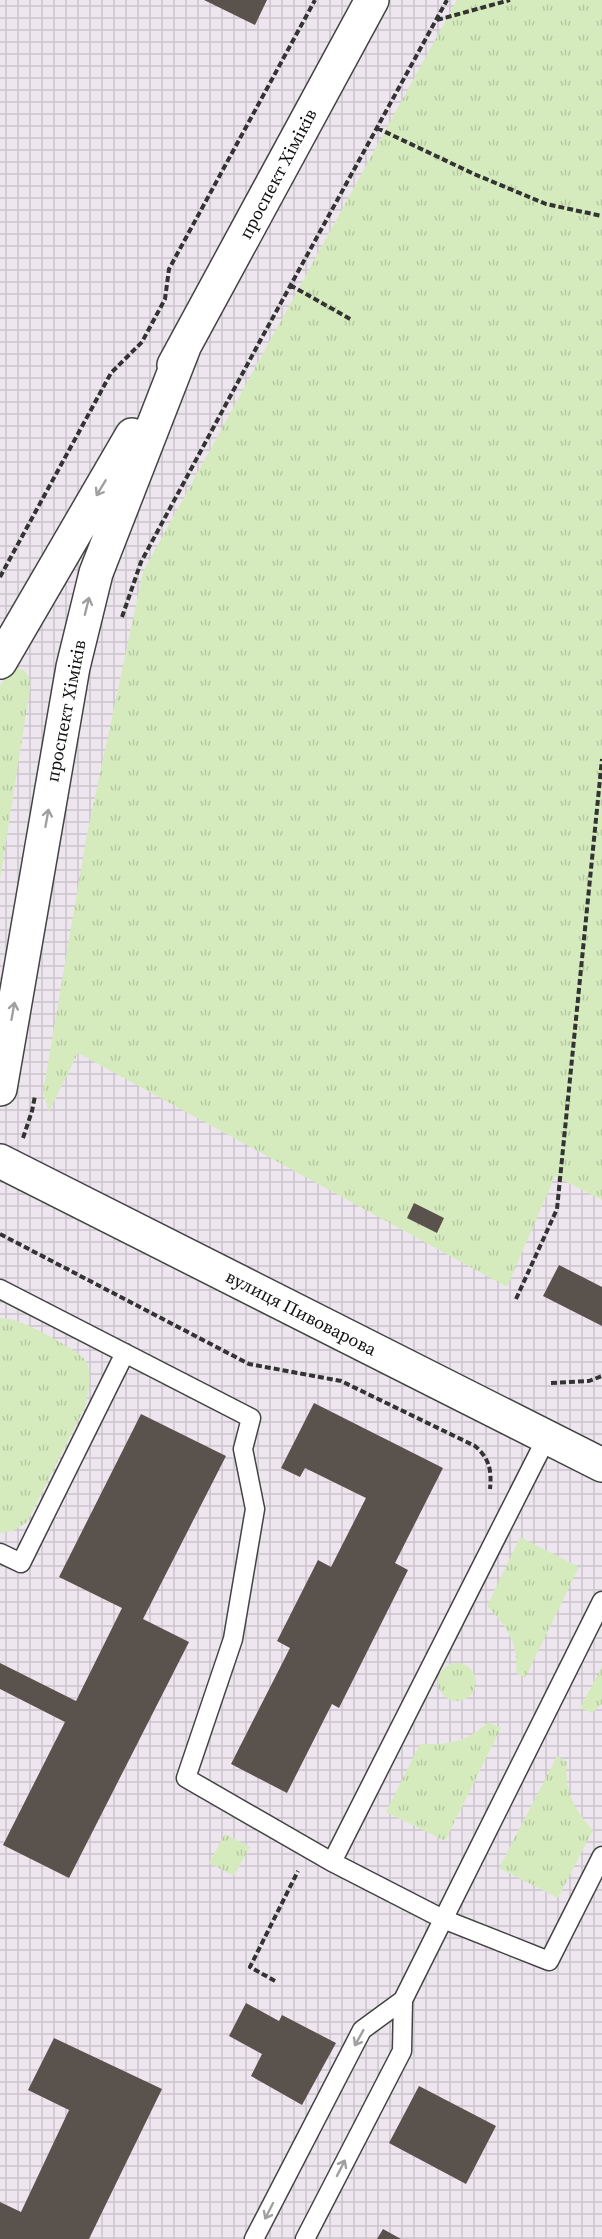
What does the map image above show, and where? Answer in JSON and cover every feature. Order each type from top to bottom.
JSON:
[{"type":"street","name":"проспект Хіміків","points":[[0,662],[184,347],[372,0]]},
{"type":"street","name":"проспект Хіміків","points":[[0,1089],[73,667],[96,573],[184,347]]},
{"type":"street","name":"вулиця Пивоварова","points":[[6,1165],[602,1464]]},
{"type":"lane","points":[[0,1289],[251,1418],[243,1449],[255,1509],[233,1639],[186,1778],[332,1862],[443,1919],[549,1961],[602,1856]]},
{"type":"lane","points":[[0,1553],[21,1563],[125,1353]]},
{"type":"lane","points":[[332,1862],[547,1437]]},
{"type":"lane","points":[[305,2239],[402,2051],[403,2001],[602,1601]]},
{"type":"lane","points":[[254,2239],[362,2030],[403,2001]]},
{"type":"path","points":[[0,577],[111,373],[142,342],[165,299],[169,269],[315,0]]},
{"type":"path","points":[[118,627],[141,562],[447,0]]},
{"type":"path","points":[[437,20],[510,0]]},
{"type":"path","points":[[377,128],[474,174],[546,204],[602,216]]},
{"type":"path","points":[[290,285],[352,320]]},
{"type":"path","points":[[516,1299],[557,1209],[602,759]]},
{"type":"path","points":[[6,1165],[32,1112],[36,1088]]},
{"type":"path","points":[[0,1234],[249,1364],[341,1381],[475,1446],[486,1455],[491,1472],[490,1488],[485,1499]]},
{"type":"path","points":[[551,1383],[589,1381],[602,1376]]},
{"type":"path","points":[[275,1982],[250,1967],[309,1849]]},
{"type":"shaded area","points":[[0,0],[602,0],[602,2239],[0,2239]]},
{"type":"green space","points":[[457,0],[602,0],[602,1200],[555,1176],[507,1287],[78,1053],[49,1112],[43,1092],[87,834],[143,572]]},
{"type":"green space","points":[[18,668],[24,670],[29,677],[30,688],[0,880],[0,685],[11,670]]},
{"type":"green space","points":[[0,1318],[12,1319],[30,1326],[82,1356],[88,1366],[90,1378],[85,1407],[27,1522],[13,1531],[0,1533]]},
{"type":"green space","points":[[520,1537],[579,1567],[525,1678],[516,1673],[515,1653],[510,1636],[487,1606]]},
{"type":"green space","points":[[457,1663],[464,1664],[470,1669],[475,1675],[475,1689],[470,1695],[464,1700],[457,1701],[450,1700],[444,1695],[439,1689],[438,1682],[439,1675],[444,1669],[450,1664]]},
{"type":"green space","points":[[602,1666],[602,1704],[592,1713],[580,1708]]},
{"type":"green space","points":[[488,1722],[501,1728],[445,1841],[386,1812],[420,1744],[457,1741],[473,1734]]},
{"type":"green space","points":[[557,1756],[567,1762],[567,1782],[572,1799],[580,1815],[593,1830],[558,1898],[499,1868]]},
{"type":"green space","points":[[225,1834],[250,1847],[234,1876],[209,1863]]},
{"type":"building","points":[[204,0],[267,0],[255,25]]},
{"type":"building","points":[[414,1203],[444,1218],[437,1233],[407,1218]]},
{"type":"building","points":[[559,1265],[602,1287],[602,1326],[543,1296]]},
{"type":"building","points":[[314,1403],[443,1468],[395,1563],[408,1570],[339,1708],[332,1704],[287,1793],[231,1764],[290,1648],[277,1641],[318,1560],[331,1567],[366,1498],[305,1468],[300,1477],[281,1468]]},
{"type":"building","points":[[141,1414],[226,1456],[143,1619],[189,1642],[69,1878],[3,1845],[65,1722],[0,1689],[0,1663],[76,1701],[122,1608],[59,1577]]},
{"type":"building","points":[[246,2003],[279,2021],[282,2015],[336,2043],[302,2105],[251,2076],[262,2054],[229,2036]]},
{"type":"building","points":[[54,2038],[162,2089],[89,2239],[0,2239],[0,2202],[21,2212],[69,2110],[28,2090]]},
{"type":"building","points":[[419,2086],[496,2126],[466,2184],[389,2143]]},
{"type":"building","points":[[383,2229],[401,2239],[377,2239]]}]
